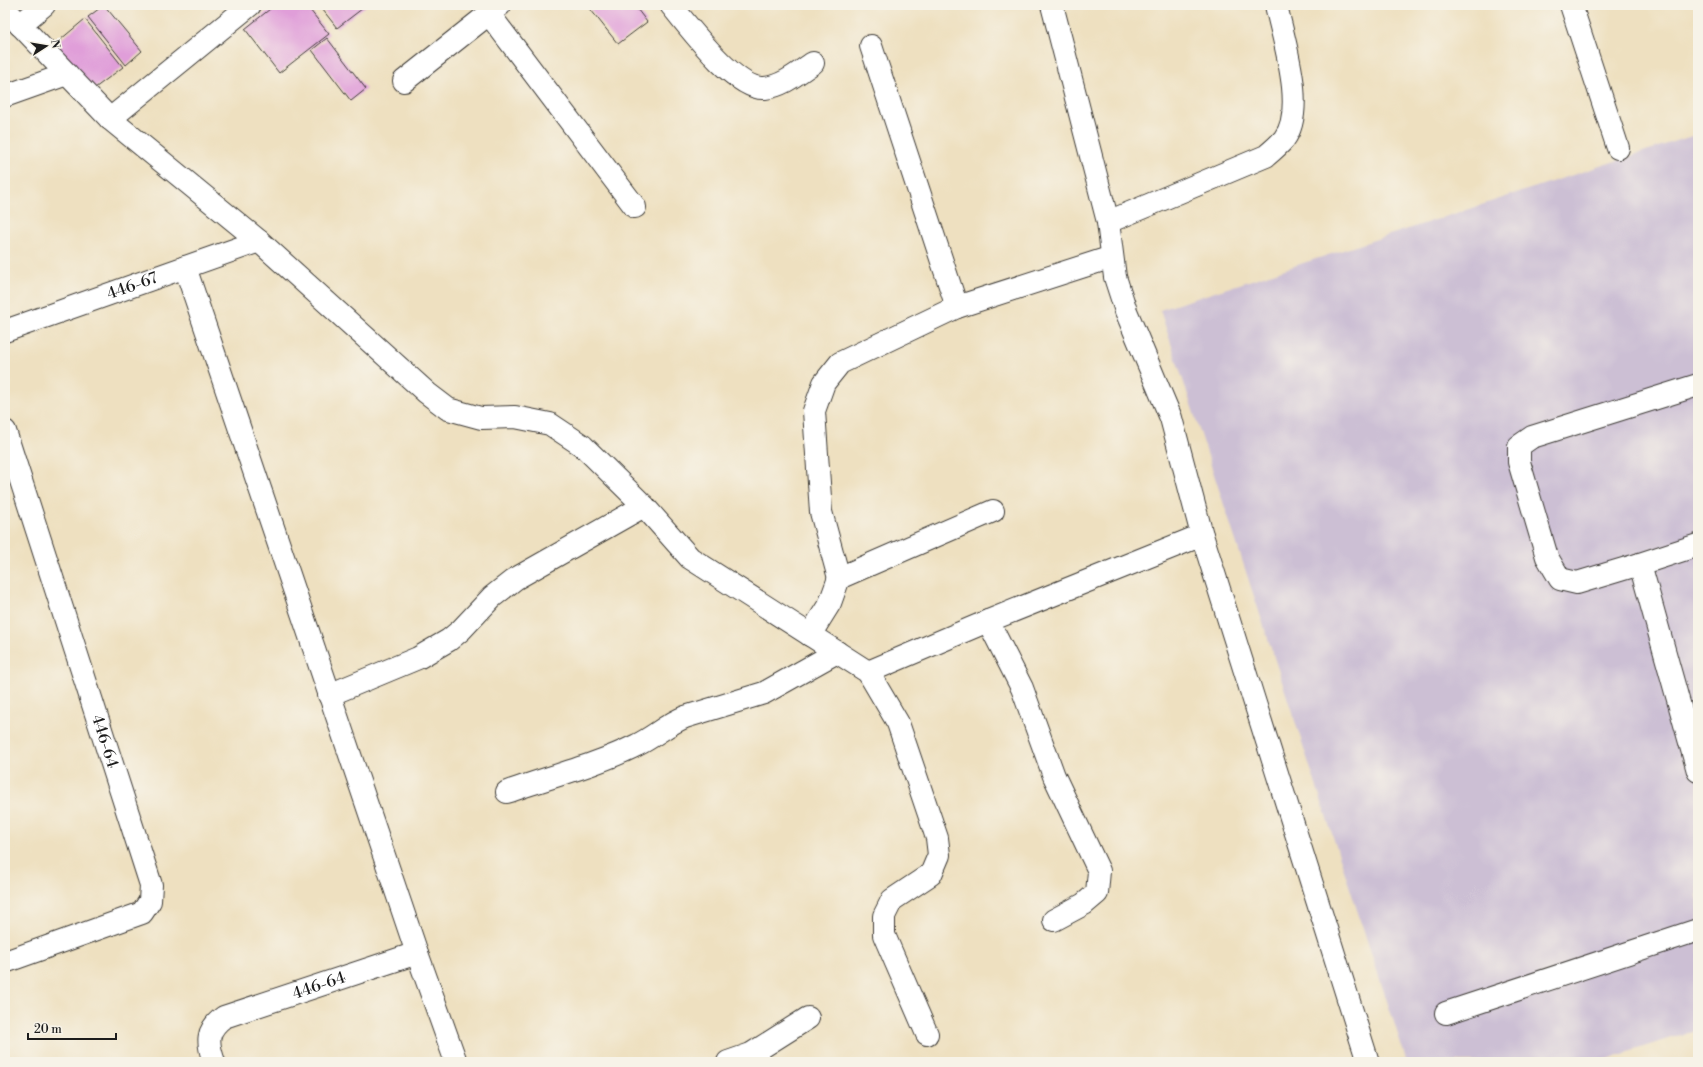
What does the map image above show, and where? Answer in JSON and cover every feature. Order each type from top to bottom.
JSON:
[{"type":"street","points":[[20,25],[44,5]]},
{"type":"street","points":[[110,119],[250,5]]},
{"type":"street","points":[[671,5],[700,41],[732,73],[751,86],[763,88],[779,85],[813,63]]},
{"type":"street","points":[[1052,5],[1108,222],[1115,277],[1126,311],[1171,418],[1202,536],[1368,1062]]},
{"type":"street","points":[[1108,222],[1266,156],[1284,139],[1293,115],[1294,86],[1276,5]]},
{"type":"street","points":[[1571,5],[1618,148]]},
{"type":"street","points":[[5,9],[110,119],[259,241],[427,393],[448,409],[481,418],[515,416],[550,424],[583,446],[644,506],[690,558],[868,672],[898,723],[937,838],[939,855],[931,874],[892,900],[884,916],[884,935],[927,1034]]},
{"type":"street","points":[[404,81],[494,9],[635,207]]},
{"type":"street","points":[[871,46],[958,307]]},
{"type":"street","points":[[5,96],[67,74]]},
{"type":"street","name":"446-67","points":[[5,331],[259,241]]},
{"type":"street","points":[[810,634],[830,603],[839,578],[821,512],[814,411],[824,384],[840,363],[958,307],[1112,257]]},
{"type":"street","points":[[185,267],[416,953],[456,1062]]},
{"type":"street","points":[[1698,385],[1532,437],[1518,446],[1519,462],[1547,557],[1560,579],[1577,583],[1698,545]]},
{"type":"street","name":"446-64","points":[[5,430],[151,885],[150,901],[142,912],[5,962]]},
{"type":"street","points":[[329,695],[418,658],[449,640],[461,630],[492,597],[515,579],[644,506]]},
{"type":"street","points":[[839,578],[993,511]]},
{"type":"street","points":[[868,672],[988,621],[1202,536]]},
{"type":"street","points":[[1640,564],[1698,771]]},
{"type":"street","points":[[988,621],[1022,688],[1054,776],[1099,871],[1097,893],[1084,904],[1054,920]]},
{"type":"street","points":[[507,792],[621,752],[639,744],[673,721],[764,693],[837,652]]},
{"type":"street","points":[[1446,1013],[1698,930]]},
{"type":"street","name":"446-64","points":[[214,1062],[210,1052],[210,1033],[214,1025],[224,1017],[416,953]]},
{"type":"street","points":[[728,1062],[751,1054],[808,1018]]},
{"type":"shaded area","points":[[1698,134],[1698,1029],[1598,1062],[1407,1062],[1160,310]]},
{"type":"building","points":[[104,5],[142,51],[126,65],[88,17]]},
{"type":"building","points":[[275,5],[306,5],[329,34],[279,73],[245,29]]},
{"type":"building","points":[[319,5],[367,5],[337,28]]},
{"type":"building","points":[[587,5],[634,5],[647,22],[618,44]]},
{"type":"building","points":[[85,19],[123,67],[91,91],[54,45]]},
{"type":"building","points":[[327,38],[366,89],[351,101],[312,50]]}]
